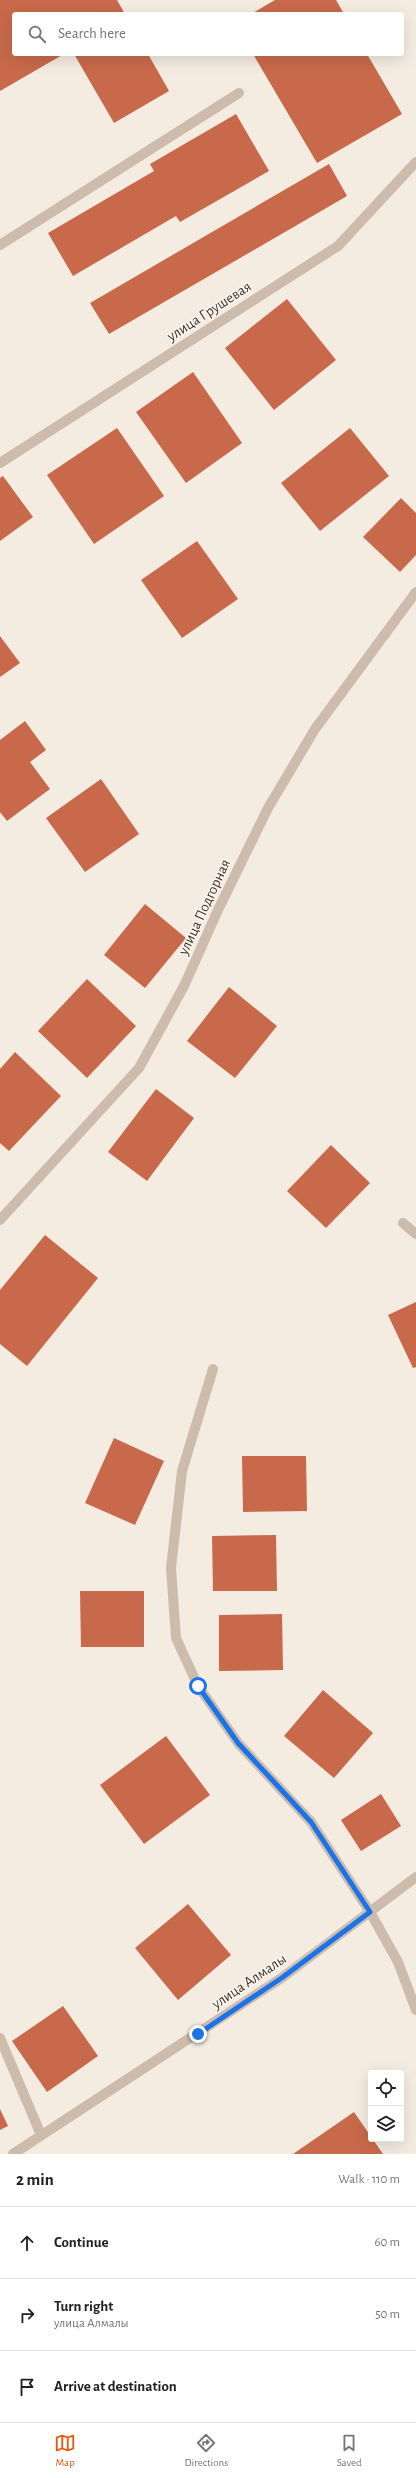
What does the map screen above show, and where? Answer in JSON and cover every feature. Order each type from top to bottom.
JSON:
[{"type":"street","points":[[0,244],[239,93]]},
{"type":"street","name":"улица Грушевая","points":[[0,463],[338,246],[416,162]]},
{"type":"street","name":"улица Подгорная","points":[[0,1220],[139,1068],[184,986],[268,808],[315,729],[416,592]]},
{"type":"street","points":[[403,1223],[416,1234]]},
{"type":"street","points":[[213,1369],[182,1470],[171,1568],[176,1638],[198,1686],[238,1743],[311,1822],[370,1912],[398,1962],[416,2010]]},
{"type":"street","name":"улица Алмалы","points":[[13,2154],[283,1977],[416,1877]]},
{"type":"street","points":[[0,2038],[41,2135]]},
{"type":"building","points":[[0,0],[117,0],[124,12],[12,12],[12,56],[61,56],[0,91]]},
{"type":"building","points":[[275,0],[336,0],[343,12],[254,12]]},
{"type":"building","points":[[75,56],[149,56],[169,91],[114,123]]},
{"type":"building","points":[[254,56],[368,56],[402,114],[317,163]]},
{"type":"building","points":[[236,114],[269,171],[180,222],[176,216],[73,276],[48,233],[154,171],[150,164]]},
{"type":"building","points":[[329,164],[347,196],[109,334],[90,303]]},
{"type":"building","points":[[287,299],[336,360],[274,410],[225,348]]},
{"type":"building","points":[[193,372],[242,443],[186,483],[136,412]]},
{"type":"building","points":[[117,428],[164,496],[94,544],[47,475]]},
{"type":"building","points":[[350,428],[389,476],[320,531],[281,483]]},
{"type":"building","points":[[3,476],[33,517],[0,541],[0,478]]},
{"type":"building","points":[[401,498],[416,513],[416,555],[400,572],[363,537]]},
{"type":"building","points":[[197,541],[238,599],[182,638],[141,580]]},
{"type":"building","points":[[0,636],[20,663],[0,677]]},
{"type":"building","points":[[25,721],[46,750],[30,762],[50,789],[7,821],[0,812],[0,740]]},
{"type":"building","points":[[101,779],[139,834],[85,872],[46,818]]},
{"type":"building","points":[[145,904],[186,938],[145,988],[104,955]]},
{"type":"building","points":[[87,979],[136,1026],[87,1078],[38,1031]]},
{"type":"building","points":[[229,987],[277,1026],[235,1078],[187,1041]]},
{"type":"building","points":[[15,1052],[61,1096],[9,1151],[0,1143],[0,1069]]},
{"type":"building","points":[[156,1089],[194,1118],[147,1181],[108,1152]]},
{"type":"building","points":[[331,1145],[370,1183],[326,1228],[287,1191]]},
{"type":"building","points":[[45,1235],[98,1278],[27,1366],[0,1344],[0,1290]]},
{"type":"building","points":[[416,1302],[416,1367],[413,1368],[388,1315]]},
{"type":"building","points":[[114,1438],[164,1461],[135,1525],[85,1503]]},
{"type":"building","points":[[242,1456],[306,1456],[307,1511],[243,1512]]},
{"type":"building","points":[[276,1535],[277,1591],[213,1591],[212,1536]]},
{"type":"building","points":[[80,1591],[144,1591],[144,1647],[81,1647]]},
{"type":"building","points":[[282,1614],[283,1670],[219,1671],[219,1615]]},
{"type":"building","points":[[323,1690],[373,1733],[334,1778],[284,1736]]},
{"type":"building","points":[[166,1736],[210,1795],[144,1844],[100,1785]]},
{"type":"building","points":[[381,1794],[401,1826],[361,1851],[341,1820]]},
{"type":"building","points":[[188,1904],[231,1955],[178,2000],[135,1948]]},
{"type":"building","points":[[63,2006],[98,2056],[47,2092],[12,2041]]},
{"type":"building","points":[[0,2109],[8,2126],[0,2130]]},
{"type":"building","points":[[354,2112],[368,2132],[368,2142],[375,2142],[383,2154],[293,2154]]},
{"type":"route","points":[[198,1686],[238,1743],[311,1822],[370,1912],[283,1977],[198,2034]]}]
